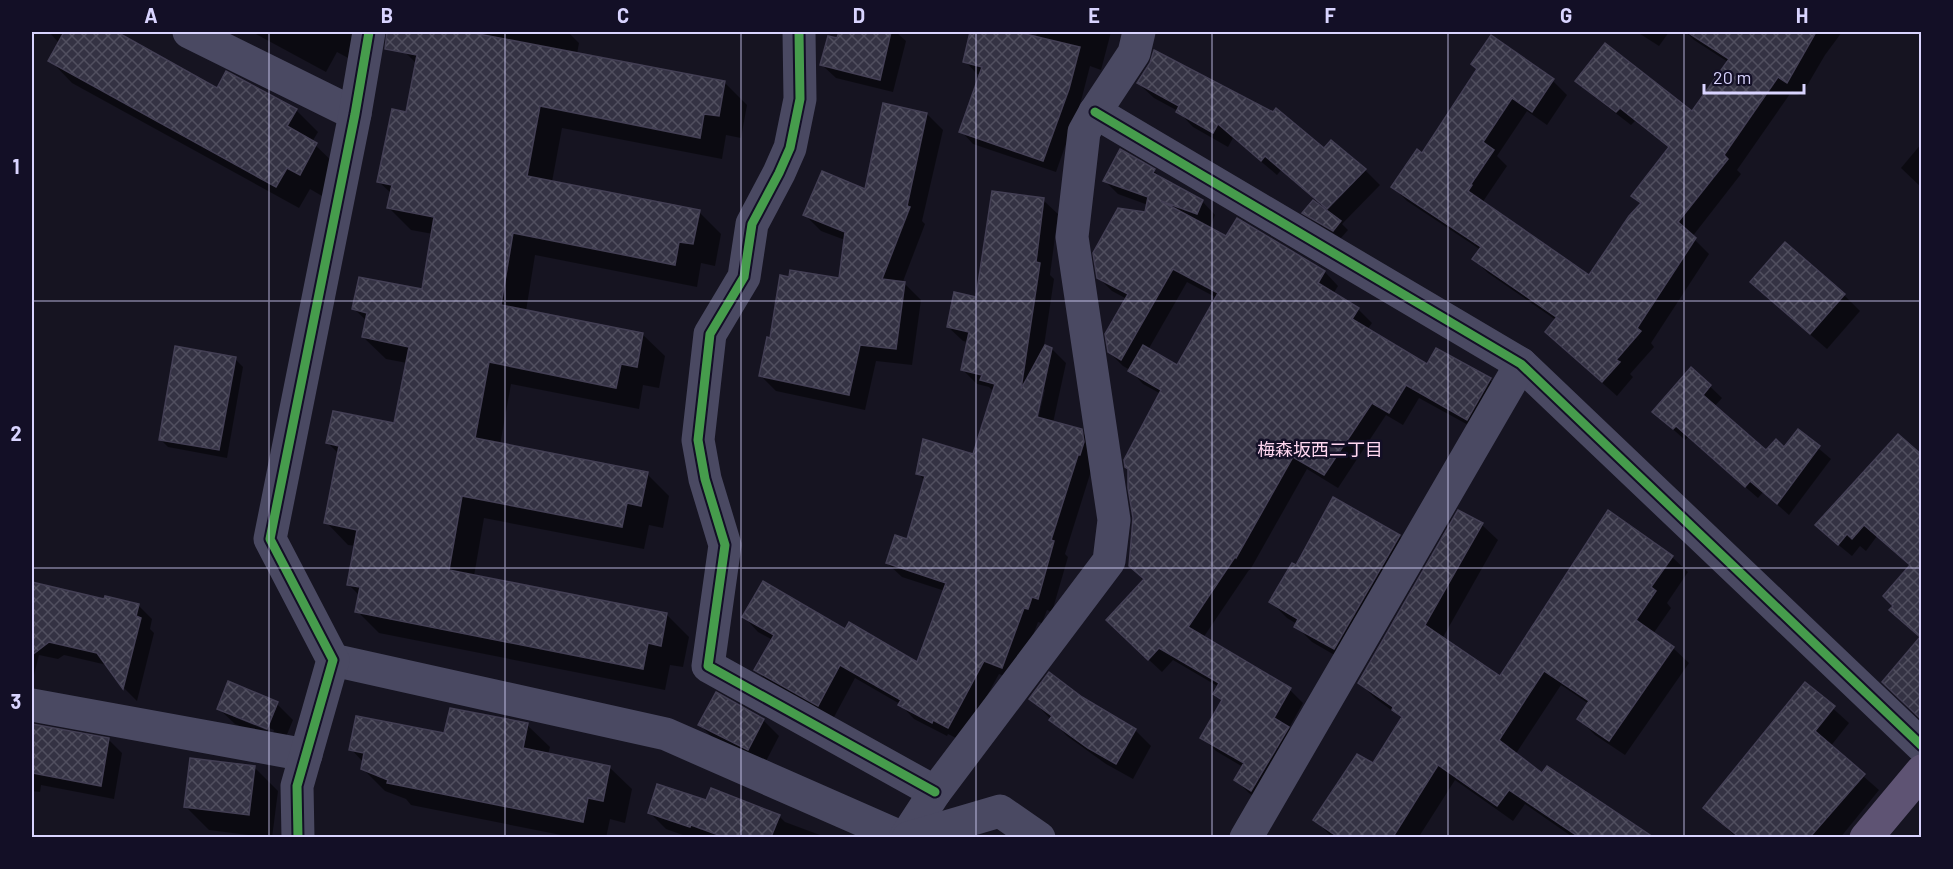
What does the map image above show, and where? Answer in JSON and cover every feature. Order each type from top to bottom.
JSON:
[{"type":"main road","points":[[1866,837],[1922,771]]},
{"type":"street","points":[[189,32],[355,114]]},
{"type":"street","points":[[298,837],[297,786],[333,660],[270,539],[355,114],[369,32]]},
{"type":"street","points":[[799,32],[800,99],[790,148],[752,224],[744,277],[710,334],[698,440],[705,479],[724,545],[708,666],[935,792]]},
{"type":"street","points":[[905,837],[935,792],[1109,561],[1114,520],[1072,237],[1084,132],[1134,52],[1139,32]]},
{"type":"street","points":[[1095,112],[1521,364],[1922,746]]},
{"type":"street","points":[[1246,837],[1521,364]]},
{"type":"street","points":[[333,660],[666,734],[905,837],[1000,811],[1039,837]]},
{"type":"street","points":[[32,705],[306,755]]},
{"type":"building","points":[[64,32],[117,32],[217,88],[226,71],[297,109],[287,126],[317,143],[300,175],[287,168],[276,187],[48,61]]},
{"type":"building","points":[[387,32],[468,32],[725,81],[719,116],[704,114],[700,138],[540,106],[527,176],[700,210],[693,244],[679,242],[675,265],[513,233],[501,305],[643,333],[637,367],[621,364],[616,388],[489,362],[475,438],[648,472],[641,506],[627,503],[622,527],[462,496],[449,570],[667,613],[661,646],[648,643],[643,669],[355,612],[360,587],[347,585],[357,530],[324,523],[339,446],[326,443],[333,411],[394,423],[409,347],[362,337],[367,313],[352,309],[359,277],[422,289],[434,217],[387,208],[392,185],[377,182],[392,109],[406,112],[417,55],[385,49]]},
{"type":"building","points":[[839,32],[891,32],[880,80],[820,65],[828,36],[837,38]]},
{"type":"building","points":[[970,32],[1017,32],[1080,47],[1069,89],[1043,161],[959,132],[982,67],[963,62]]},
{"type":"building","points":[[1687,32],[1816,32],[1787,83],[1778,77],[1724,155],[1728,159],[1678,222],[1696,238],[1637,328],[1641,331],[1616,360],[1620,362],[1602,382],[1545,332],[1556,318],[1562,321],[1472,259],[1481,247],[1391,187],[1417,149],[1422,153],[1477,69],[1471,64],[1491,35],[1554,79],[1532,112],[1512,98],[1483,142],[1494,150],[1468,191],[1589,275],[1629,216],[1641,203],[1631,196],[1669,147],[1620,108],[1616,112],[1575,81],[1605,43],[1692,111],[1729,59]]},
{"type":"building","points":[[1154,50],[1273,112],[1276,108],[1324,148],[1331,140],[1366,169],[1327,209],[1265,156],[1261,161],[1218,124],[1213,133],[1176,112],[1179,106],[1137,83],[1150,63]]},
{"type":"building","points":[[883,103],[927,113],[907,206],[910,207],[882,279],[905,282],[896,349],[860,345],[849,395],[759,376],[767,337],[770,338],[780,275],[789,277],[790,270],[839,278],[845,232],[803,215],[822,171],[865,189]]},
{"type":"building","points":[[1120,149],[1155,169],[1153,173],[1203,200],[1197,214],[1161,201],[1226,236],[1237,218],[1325,271],[1318,283],[1359,308],[1352,319],[1427,364],[1436,348],[1491,378],[1467,420],[1406,385],[1389,413],[1372,403],[1324,475],[1293,457],[1236,558],[1188,627],[1291,688],[1274,718],[1289,727],[1251,791],[1234,780],[1244,763],[1200,738],[1222,700],[1213,694],[1219,683],[1159,648],[1148,660],[1106,620],[1144,579],[1129,566],[1133,518],[1128,488],[1128,469],[1125,467],[1124,460],[1161,390],[1128,371],[1143,345],[1177,365],[1218,293],[1173,269],[1121,360],[1108,352],[1105,334],[1128,294],[1097,278],[1093,253],[1118,208],[1145,212],[1148,197],[1103,181]]},
{"type":"building","points":[[992,191],[1044,198],[1036,262],[1040,263],[1021,389],[1045,345],[1052,348],[1037,417],[1082,429],[1084,442],[1051,540],[1054,541],[1038,599],[1032,597],[1028,609],[1024,608],[1002,668],[984,661],[948,728],[933,720],[932,723],[898,705],[901,700],[840,665],[818,706],[754,670],[774,635],[742,617],[763,581],[845,629],[849,622],[917,662],[946,583],[886,563],[895,535],[907,539],[925,476],[916,474],[923,439],[973,454],[995,384],[980,380],[982,375],[961,370],[969,332],[947,327],[954,292],[976,297]]},
{"type":"building","points":[[1313,200],[1341,221],[1333,231],[1302,213]]},
{"type":"building","points":[[1785,242],[1845,294],[1810,334],[1750,282]]},
{"type":"building","points":[[175,346],[236,357],[219,450],[159,440]]},
{"type":"building","points":[[1691,367],[1711,385],[1703,395],[1766,450],[1776,439],[1784,447],[1798,429],[1820,446],[1777,504],[1750,481],[1745,487],[1676,426],[1673,429],[1652,412]]},
{"type":"building","points":[[1898,434],[1922,455],[1922,720],[1882,682],[1920,637],[1889,610],[1893,606],[1883,596],[1910,565],[1864,525],[1852,539],[1847,534],[1838,545],[1815,525]]},
{"type":"building","points":[[1333,497],[1400,535],[1334,649],[1294,627],[1298,619],[1269,602],[1292,563],[1296,565]]},
{"type":"building","points":[[1458,510],[1483,523],[1425,625],[1500,676],[1608,510],[1673,556],[1651,587],[1656,591],[1636,620],[1674,647],[1609,741],[1577,719],[1589,701],[1544,671],[1499,740],[1542,773],[1547,766],[1653,837],[1579,837],[1509,790],[1497,806],[1438,765],[1393,837],[1338,837],[1313,820],[1357,754],[1373,763],[1402,717],[1392,710],[1393,707],[1358,683]]},
{"type":"building","points":[[32,582],[104,599],[105,596],[139,604],[136,616],[141,618],[123,689],[97,653],[49,642],[32,655]]},
{"type":"building","points":[[1049,672],[1082,697],[1136,729],[1116,764],[1088,748],[1049,720],[1052,716],[1029,699]]},
{"type":"building","points":[[228,681],[278,702],[267,729],[217,709]]},
{"type":"building","points":[[1805,682],[1835,706],[1815,731],[1865,774],[1810,837],[1739,837],[1703,808]]},
{"type":"building","points":[[716,692],[764,719],[748,750],[698,725]]},
{"type":"building","points":[[450,708],[528,723],[523,748],[610,766],[603,801],[588,798],[583,822],[387,783],[388,780],[361,769],[364,753],[349,750],[356,716],[444,733]]},
{"type":"building","points":[[32,724],[109,738],[101,786],[32,773]]},
{"type":"building","points":[[190,758],[255,766],[249,815],[184,807]]},
{"type":"building","points":[[657,784],[706,800],[711,788],[780,815],[771,837],[724,837],[648,813]]},
{"type":"cycle path","points":[[298,838],[297,786],[333,660],[270,539],[355,114],[369,32]]},
{"type":"cycle path","points":[[799,32],[800,99],[790,148],[752,224],[744,277],[710,334],[698,440],[705,479],[725,545],[708,666],[935,792]]},
{"type":"cycle path","points":[[1095,112],[1521,364],[1922,746]]},
{"type":"district","name":"梅森坂西二丁目","points":[[1320,449]]}]
